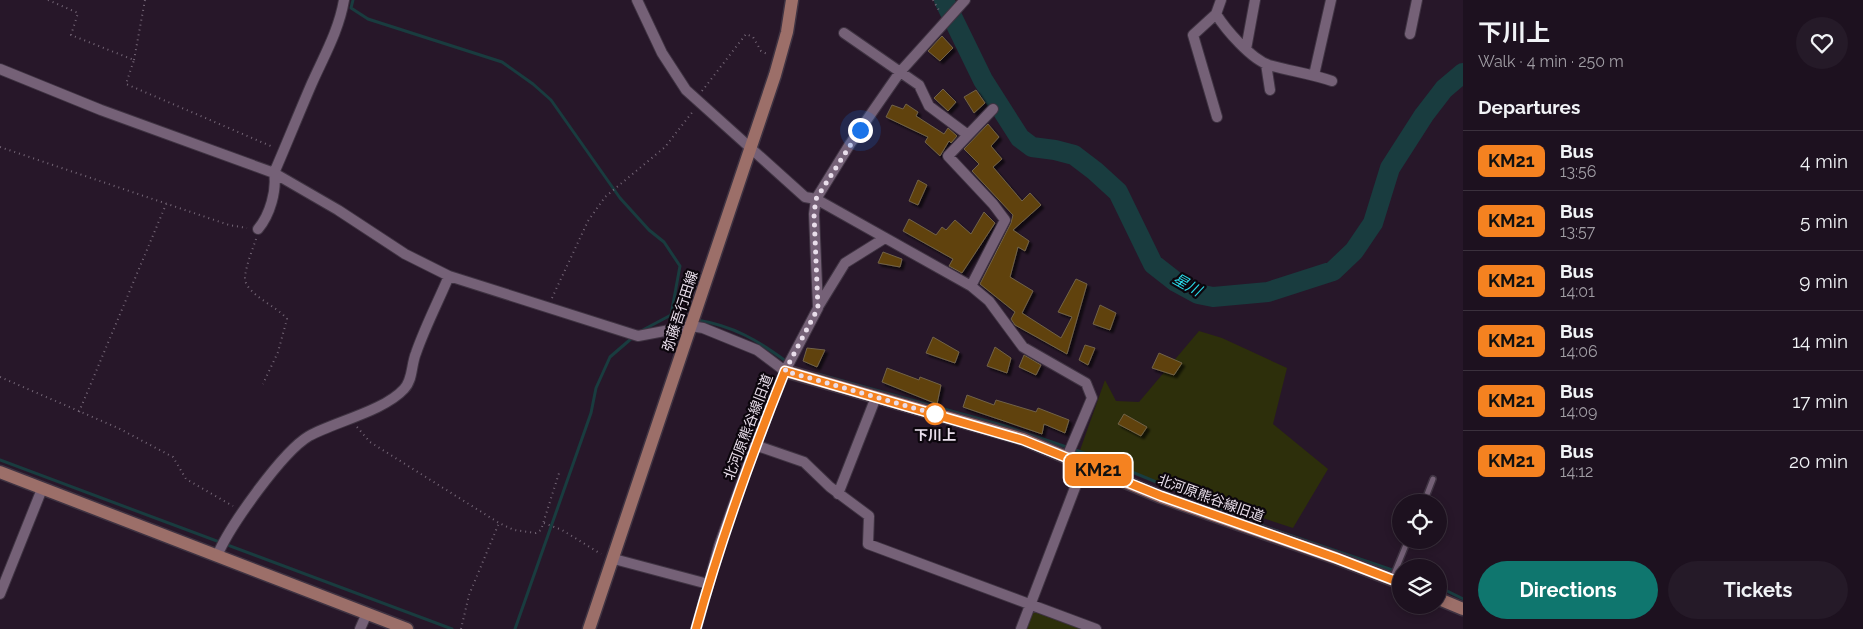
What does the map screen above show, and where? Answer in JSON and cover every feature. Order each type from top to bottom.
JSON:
[{"type":"street","points":[[258,229],[264,222],[276,184],[274,173],[327,54],[344,0]]},
{"type":"street","points":[[637,0],[662,53],[686,90],[805,197],[816,199],[971,286],[989,301],[1023,347],[1086,383],[1092,398],[1067,457]]},
{"type":"street","name":"弥藤吾行田線","points":[[589,629],[751,148],[780,58],[792,0]]},
{"type":"street","points":[[1218,117],[1193,34],[1216,14],[1221,0]]},
{"type":"street","points":[[1246,49],[1255,0]]},
{"type":"street","points":[[1314,75],[1330,0]]},
{"type":"street","points":[[1410,34],[1418,0]]},
{"type":"street","points":[[818,308],[814,214],[816,199],[850,144],[900,72],[964,1]]},
{"type":"street","points":[[1216,14],[1226,30],[1246,49],[1266,64],[1332,81]]},
{"type":"street","points":[[844,33],[919,85],[929,106],[968,135]]},
{"type":"street","points":[[1266,64],[1270,90]]},
{"type":"street","points":[[0,69],[101,110],[274,173],[338,210],[405,254],[449,276],[638,336],[691,326],[703,328],[757,350],[785,371],[818,308],[845,263],[885,238]]},
{"type":"street","points":[[971,286],[1005,220],[994,204],[948,156],[993,109]]},
{"type":"street","points":[[217,556],[225,538],[293,448],[309,436],[353,419],[405,389],[415,355],[449,276]]},
{"type":"street","name":"北河原熊谷線旧道","points":[[696,629],[708,584],[755,445],[785,371],[1023,440],[1161,496],[1392,579]]},
{"type":"street","points":[[838,494],[876,396]]},
{"type":"street","points":[[755,445],[804,462],[838,494],[869,516],[868,544],[1096,629]]},
{"type":"street","points":[[1021,629],[1084,464]]},
{"type":"street","points":[[0,472],[407,629]]},
{"type":"street","points":[[0,594],[42,489]]},
{"type":"street","points":[[614,559],[708,584]]},
{"type":"street","points":[[1447,602],[1463,609]]},
{"type":"street","points":[[360,629],[367,613]]},
{"type":"lane","points":[[1427,494],[1433,479]]},
{"type":"path","points":[[48,0],[78,13],[71,35],[134,60]]},
{"type":"path","points":[[146,0],[134,60],[126,84],[284,151]]},
{"type":"path","points":[[933,0],[945,20]]},
{"type":"path","points":[[548,307],[588,221],[605,196],[665,147],[746,34],[753,36],[761,51],[780,58]]},
{"type":"path","points":[[0,147],[167,202],[229,225],[258,229],[245,280],[250,290],[281,312],[286,319],[278,352],[263,384]]},
{"type":"path","points":[[79,412],[167,202]]},
{"type":"path","points":[[0,377],[118,428],[173,457],[186,479],[244,512]]},
{"type":"path","points":[[353,419],[358,430],[370,442],[514,530],[536,533],[544,523],[560,470]]},
{"type":"path","points":[[461,629],[469,595],[500,523]]},
{"type":"path","points":[[544,523],[562,530],[601,554],[614,559]]},
{"type":"green space","points":[[1199,331],[1222,338],[1287,368],[1273,424],[1328,469],[1293,528],[1165,486],[1079,453],[1105,380],[1116,401],[1139,402]]},
{"type":"green space","points":[[1031,608],[1086,629],[1023,629]]},
{"type":"building","points":[[942,36],[953,48],[940,61],[928,51]]},
{"type":"building","points":[[943,89],[956,102],[948,111],[934,98]]},
{"type":"building","points":[[976,90],[985,103],[974,113],[964,97]]},
{"type":"building","points":[[906,104],[918,112],[916,116],[944,134],[948,128],[957,136],[951,143],[949,141],[940,156],[925,142],[928,137],[886,117],[892,105],[903,109]]},
{"type":"building","points":[[988,124],[999,137],[991,146],[1002,159],[993,167],[1022,201],[1030,193],[1041,205],[1013,230],[1029,241],[1025,251],[1018,247],[1010,277],[1033,291],[1022,313],[1061,338],[1072,317],[1058,312],[1076,279],[1087,284],[1067,354],[1015,325],[1011,319],[1015,312],[980,284],[1011,223],[1013,215],[972,171],[979,164],[964,149]]},
{"type":"building","points":[[918,180],[927,185],[918,205],[909,201]]},
{"type":"building","points":[[984,212],[995,223],[962,273],[949,266],[953,259],[903,231],[909,219],[936,235],[942,227],[946,230],[955,220],[971,234]]},
{"type":"building","points":[[883,252],[902,259],[900,267],[878,263]]},
{"type":"building","points":[[1100,305],[1116,313],[1110,330],[1093,324]]},
{"type":"building","points":[[933,337],[959,352],[955,363],[926,353]]},
{"type":"building","points":[[1085,345],[1095,348],[1088,365],[1079,360]]},
{"type":"building","points":[[995,347],[1011,358],[1007,373],[987,366]]},
{"type":"building","points":[[807,348],[825,350],[817,367],[803,361]]},
{"type":"building","points":[[1159,353],[1182,363],[1174,375],[1152,368]]},
{"type":"building","points":[[1024,355],[1041,365],[1036,375],[1019,367]]},
{"type":"building","points":[[887,368],[919,380],[920,377],[941,385],[937,404],[882,382]]},
{"type":"building","points":[[967,395],[994,405],[996,400],[1036,412],[1038,408],[1069,420],[1065,433],[1044,424],[1042,434],[963,407]]},
{"type":"building","points":[[1124,414],[1147,427],[1141,436],[1118,424]]},
{"type":"waterway","points":[[353,0],[351,8],[368,19],[502,62],[533,84],[551,100],[620,198],[649,230],[664,242],[680,266],[671,315]]},
{"type":"waterway","name":"星川","points":[[944,0],[983,80],[1020,138],[1032,147],[1074,155],[1095,171],[1118,192],[1153,264],[1176,282],[1198,294],[1213,297],[1268,292],[1333,271],[1354,251],[1373,223],[1390,168],[1424,115],[1444,89],[1463,73]]},
{"type":"waterway","points":[[639,332],[671,315],[691,319]]},
{"type":"waterway","points":[[697,320],[722,326],[745,335],[787,362]]},
{"type":"waterway","points":[[515,629],[591,413],[596,388],[610,357],[632,338]]},
{"type":"waterway","points":[[818,374],[1005,426],[1093,456],[1266,527],[1392,570]]},
{"type":"waterway","points":[[0,460],[452,629]]},
{"type":"waterway","points":[[1447,591],[1463,599]]},
{"type":"bus line","name":"KM21","points":[[696,629],[719,546],[755,445],[785,371],[1023,440],[1161,496],[1392,580]]},
{"type":"place","name":"下川上","points":[[935,414]]},
{"type":"route","points":[[860,130],[816,199],[814,214],[818,260],[818,308],[785,371],[935,414]]}]
